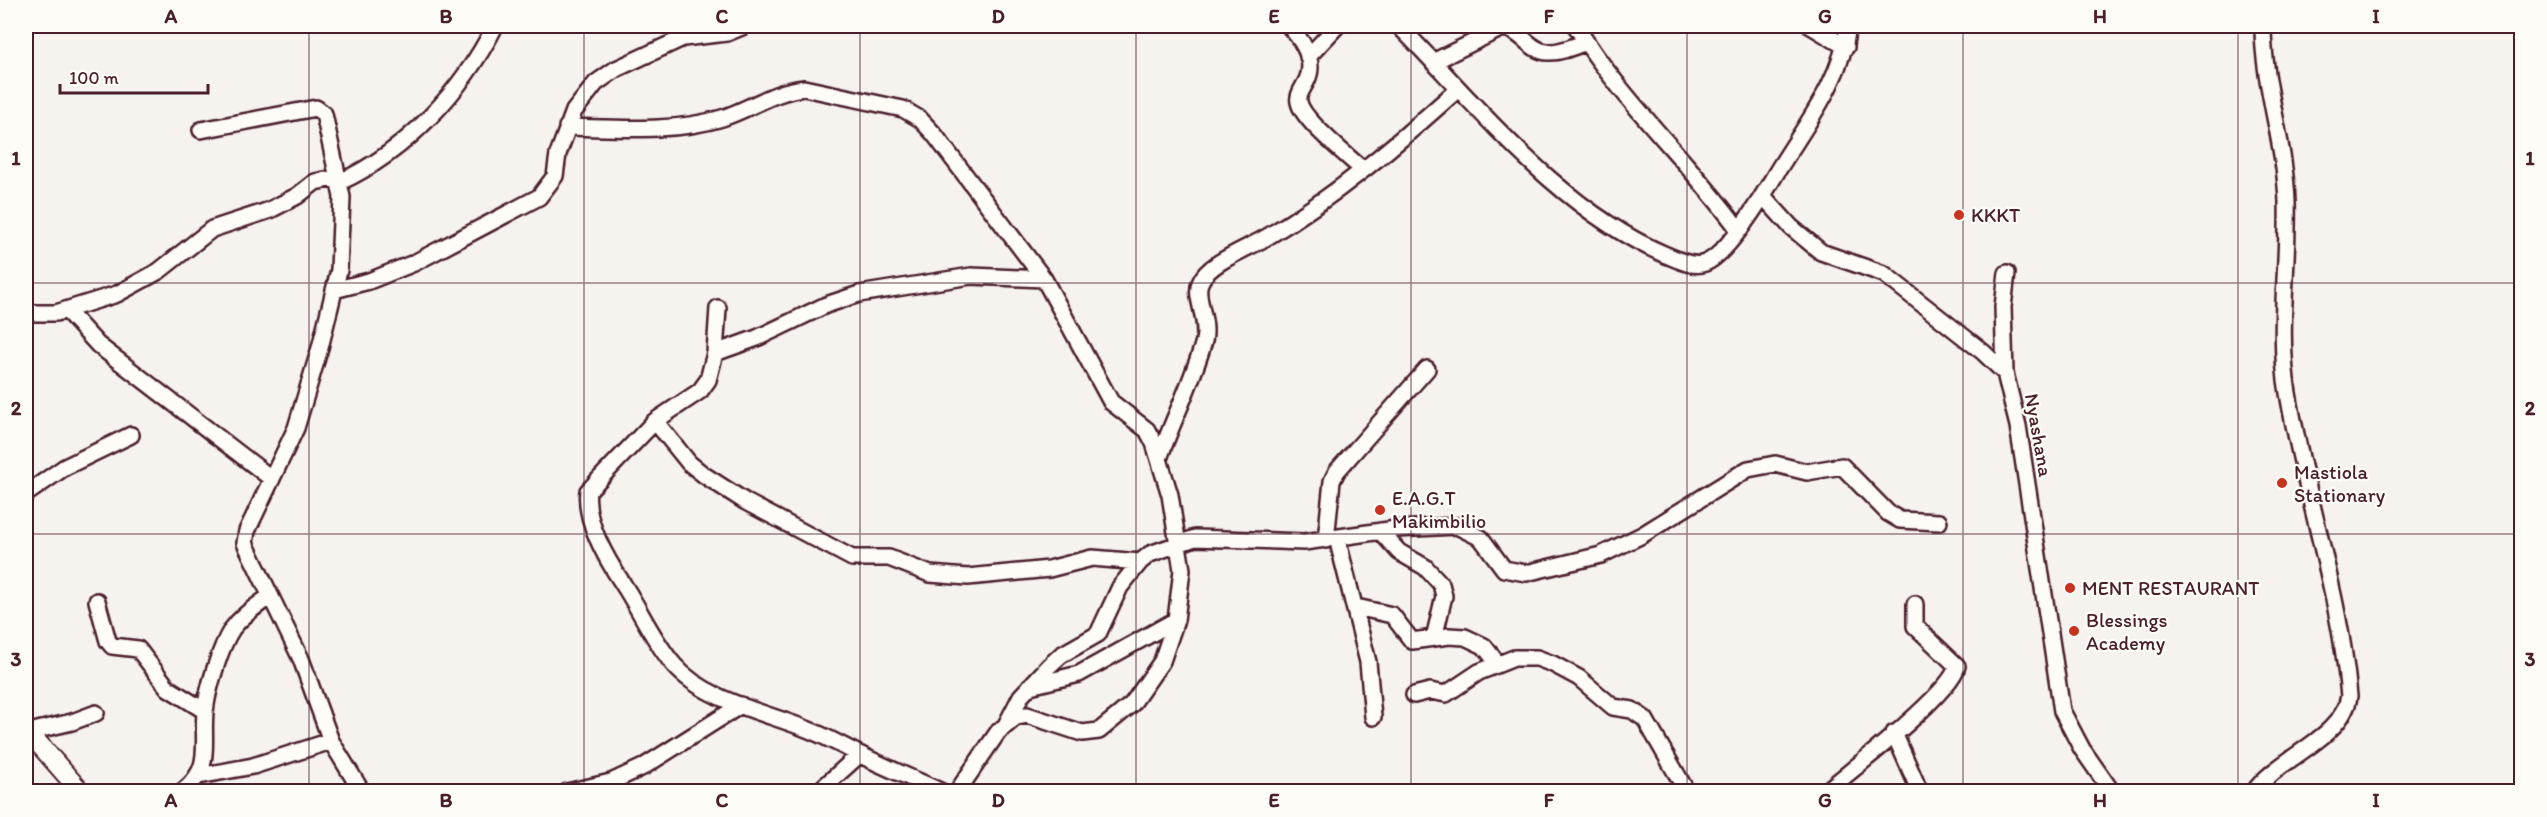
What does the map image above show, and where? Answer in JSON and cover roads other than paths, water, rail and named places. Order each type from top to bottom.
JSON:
[{"type":"main road","points":[[27,731],[81,792]]},
{"type":"street","points":[[26,313],[67,310],[117,294],[141,282],[212,230],[270,210],[297,196],[315,182],[339,180],[379,160],[422,123],[472,69],[495,26]]},
{"type":"street","points":[[334,290],[369,281],[414,263],[539,197],[555,177],[558,154],[567,127],[582,98],[596,83],[616,69],[682,32],[727,33],[744,26]]},
{"type":"street","points":[[1289,26],[1303,45],[1310,71],[1298,99],[1299,105],[1310,119],[1363,170]]},
{"type":"street","points":[[1308,57],[1336,26]]},
{"type":"street","points":[[1399,26],[1458,89],[1581,204],[1613,227],[1646,246],[1681,261],[1701,264],[1713,258],[1739,230],[1763,196],[1836,75],[1846,47],[1848,26]]},
{"type":"street","points":[[1576,26],[1606,70],[1711,191],[1739,230]]},
{"type":"street","points":[[1811,26],[1846,47]]},
{"type":"street","points":[[2254,792],[2271,772],[2337,725],[2348,707],[2349,696],[2329,570],[2287,390],[2284,353],[2287,200],[2268,78],[2263,26]]},
{"type":"street","points":[[1433,62],[1502,28],[1511,28],[1542,51],[1550,52],[1586,42]]},
{"type":"street","points":[[567,127],[673,126],[721,119],[790,89],[804,88],[855,101],[903,109],[920,119],[934,134],[1044,279],[1107,395],[1118,409],[1147,430],[1160,456],[1179,543],[1181,593],[1176,620],[1162,661],[1149,683],[1114,721],[1099,731],[1082,733],[1027,715],[1016,717],[1006,723]]},
{"type":"street","points":[[1160,456],[1204,341],[1205,316],[1198,293],[1199,284],[1204,275],[1218,264],[1268,236],[1363,170],[1458,89]]},
{"type":"street","points":[[201,130],[319,108],[324,114],[339,180],[342,240],[334,290],[296,428],[247,531],[245,543],[302,659],[332,741],[362,792]]},
{"type":"street","name":"Nyashana","points":[[1763,196],[1791,227],[1821,252],[1884,274],[1969,340],[2005,373],[2018,426],[2062,711],[2082,749],[2112,792]]},
{"type":"street","points":[[2005,373],[2002,307],[2007,273]]},
{"type":"street","points":[[715,353],[757,338],[826,305],[859,294],[971,276],[1044,279]]},
{"type":"street","points":[[718,308],[715,353],[708,380],[700,391],[655,421],[627,453],[593,484],[587,501],[591,518],[615,573],[675,666],[710,692],[816,733],[932,789]]},
{"type":"street","points":[[67,310],[98,345],[272,479]]},
{"type":"street","points":[[1373,717],[1368,662],[1356,607],[1332,539],[1332,481],[1337,471],[1427,369]]},
{"type":"street","points":[[1147,430],[1176,413]]},
{"type":"street","points":[[655,421],[689,464],[704,475],[747,502],[852,558],[889,558],[930,574],[968,577],[1049,568],[1092,558],[1140,562]]},
{"type":"street","points":[[26,494],[65,467],[130,435]]},
{"type":"street","points":[[957,792],[1006,723],[1021,696],[1061,655],[1098,634],[1104,626],[1120,587],[1140,562],[1150,554],[1195,538],[1209,537],[1258,542],[1332,539],[1380,531],[1457,526],[1470,530],[1481,538],[1504,569],[1526,573],[1601,555],[1642,535],[1748,469],[1775,464],[1807,472],[1842,466],[1888,513],[1900,520],[1939,522]]},
{"type":"street","points":[[1380,531],[1399,552],[1425,567],[1441,584],[1444,596],[1434,638]]},
{"type":"street","points":[[182,792],[200,776],[204,764],[205,711],[224,645],[232,629],[244,616],[270,596]]},
{"type":"street","points":[[97,601],[108,641],[112,646],[138,649],[168,688],[205,711]]},
{"type":"street","points":[[1825,792],[1939,694],[1956,674],[1957,666],[1915,626],[1915,604]]},
{"type":"street","points":[[1356,607],[1392,615],[1412,641],[1449,636],[1476,640],[1498,664]]},
{"type":"street","points":[[1030,686],[1078,674],[1176,620]]},
{"type":"street","points":[[1414,695],[1430,691],[1446,694],[1479,672],[1498,664],[1514,658],[1537,658],[1579,678],[1613,707],[1639,715],[1651,728],[1687,792]]},
{"type":"street","points":[[567,792],[611,782],[643,767],[741,705]]},
{"type":"street","points":[[27,731],[72,722],[96,713]]},
{"type":"street","points":[[1894,733],[1920,792]]},
{"type":"street","points":[[200,776],[253,766],[332,741]]},
{"type":"street","points":[[818,792],[859,755]]},
{"type":"place","name":"KKKT","points":[[1959,215]]},
{"type":"place","name":"Mastiola Stationary","points":[[2282,483]]},
{"type":"place","name":"E.A.G.T Makimbilio","points":[[1380,510]]},
{"type":"place","name":"MENT RESTAURANT","points":[[2070,588]]},
{"type":"place","name":"Blessings Academy","points":[[2074,631]]}]
